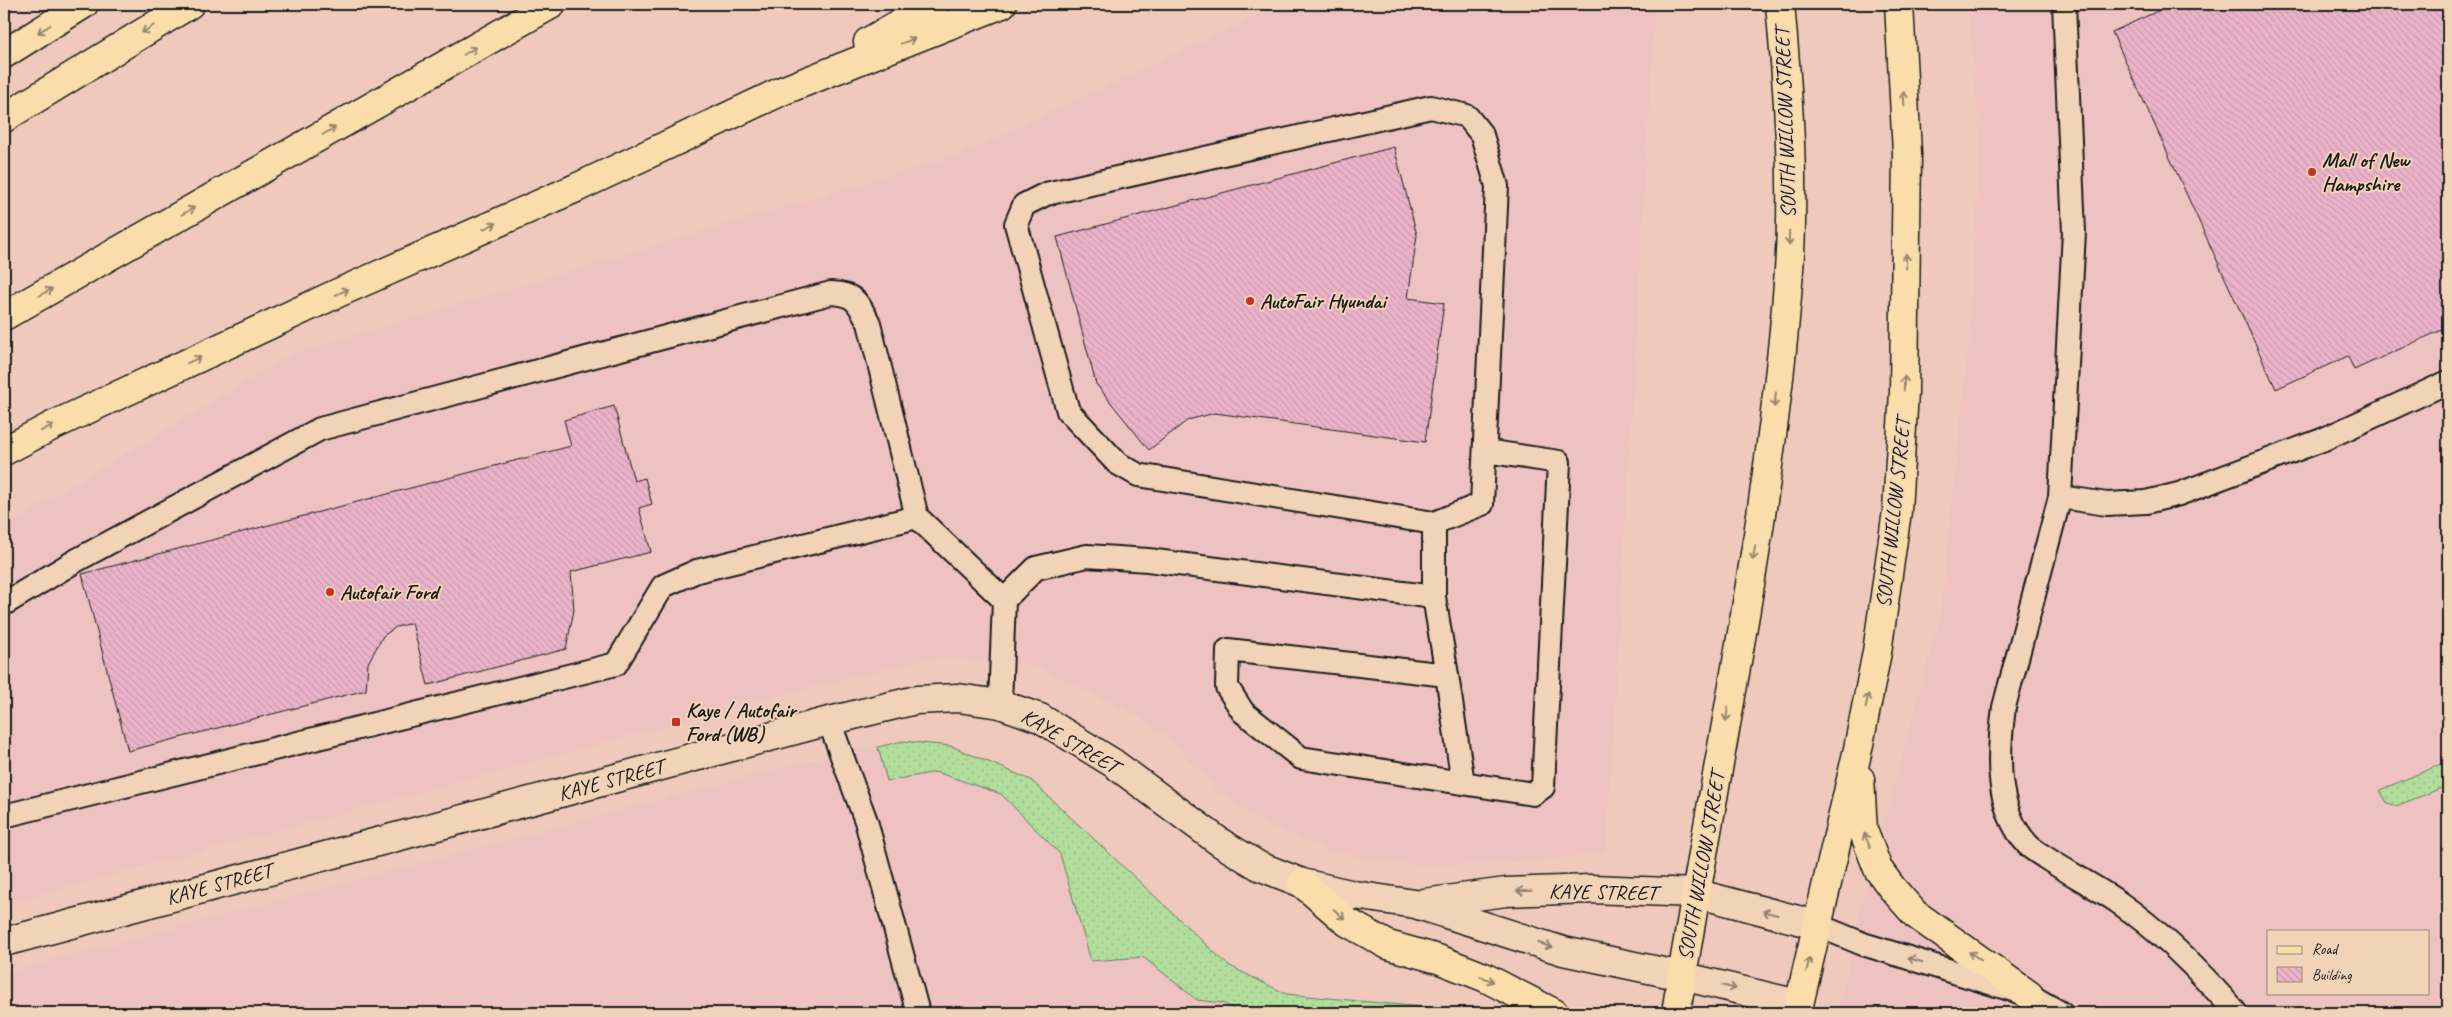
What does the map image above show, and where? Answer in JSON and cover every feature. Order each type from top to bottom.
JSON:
[{"type":"main road","points":[[4,54],[84,4]]},
{"type":"main road","points":[[4,118],[190,4]]},
{"type":"main road","points":[[4,316],[552,4]]},
{"type":"main road","points":[[4,451],[54,425],[320,302],[576,188],[782,90],[934,4]]},
{"type":"main road","points":[[782,90],[1002,4]]},
{"type":"main road","name":"SOUTH WILLOW STREET","points":[[1676,1013],[1695,894],[1740,644],[1766,476],[1789,269],[1791,172],[1780,4]]},
{"type":"main road","name":"SOUTH WILLOW STREET","points":[[1802,1010],[1817,925],[1858,749],[1889,576],[1897,511],[1904,402],[1907,153],[1899,4]]},
{"type":"main road","points":[[1858,749],[1863,830],[1878,869],[1915,914],[2029,995]]},
{"type":"main road","points":[[1302,883],[1347,922],[1388,945],[1438,959],[1484,977],[1554,1013]]},
{"type":"street","name":"KAYE STREET","points":[[4,942],[829,721],[916,700],[958,698],[1000,704],[1040,718],[1113,763],[1221,843],[1259,866],[1302,883],[1354,895],[1416,904],[1563,951],[1682,976],[1802,1010]]},
{"type":"street","name":"KAYE STREET","points":[[1416,904],[1516,891],[1591,889],[1695,894],[1817,925]]},
{"type":"lane","points":[[2064,4],[2074,232],[2060,497],[2004,707],[1999,742],[2000,776],[2013,825],[2029,846],[2118,902],[2165,939],[2198,970],[2236,1013]]},
{"type":"lane","points":[[1431,107],[1467,116],[1482,135],[1497,186],[1482,504],[1434,523],[1138,475],[1117,463],[1068,411],[1016,224],[1024,205],[1046,194],[1431,107]]},
{"type":"lane","points":[[4,604],[77,560],[320,429],[831,293],[846,293],[856,300],[869,323],[916,517],[1004,600]]},
{"type":"lane","points":[[2060,497],[2108,504],[2146,502],[2179,494],[2322,440],[2448,382]]},
{"type":"lane","points":[[1447,675],[1228,650],[1227,687],[1243,712],[1301,758],[1533,794],[1543,788],[1559,462],[1485,450]]},
{"type":"lane","points":[[4,816],[616,664],[663,586],[697,571],[916,517]]},
{"type":"lane","points":[[1434,523],[1434,597],[1463,783]]},
{"type":"lane","points":[[1000,704],[1004,600],[1036,568],[1087,556],[1148,560],[1434,597]]},
{"type":"lane","points":[[829,721],[866,820],[918,1013]]},
{"type":"lane","points":[[1817,925],[1864,944],[2029,995],[2061,1013]]},
{"type":"shaded area","points":[[1283,4],[1655,4],[1606,849],[1593,855],[1476,865],[1396,863],[1330,851],[1259,820],[1218,791],[1169,738],[1134,714],[1031,664],[936,657],[793,692],[4,904],[4,527],[290,355],[961,154]]},
{"type":"shaded area","points":[[1968,4],[2448,4],[2448,1013],[1838,1013],[1859,915],[1940,619],[1969,344],[1980,136]]},
{"type":"shaded area","points":[[878,747],[887,781],[936,772],[1001,794],[1060,854],[1091,961],[1143,957],[1197,1000],[1223,1003],[1240,1013],[4,1013],[4,973],[800,763]]},
{"type":"green space","points":[[903,741],[951,746],[1031,780],[1228,965],[1286,994],[1485,1013],[1240,1013],[1223,1003],[1197,1000],[1143,957],[1091,961],[1060,854],[1001,794],[936,772],[887,781],[878,747]]},
{"type":"green space","points":[[2444,763],[2448,774],[2447,786],[2396,806],[2387,803],[2380,790]]},
{"type":"building","name":"Mall of New Hampshire","points":[[2173,4],[2448,4],[2448,312],[2444,313],[2448,327],[2354,370],[2348,356],[2276,389],[2112,32]]},
{"type":"building","name":"AutoFair Hyundai","points":[[1394,147],[1417,235],[1408,298],[1444,303],[1425,442],[1215,413],[1188,420],[1149,450],[1096,384],[1057,237]]},
{"type":"building","name":"Autofair Ford","points":[[614,406],[634,481],[645,478],[652,504],[639,508],[651,552],[571,572],[574,610],[566,649],[428,685],[412,623],[396,627],[383,636],[368,663],[366,690],[128,751],[82,574],[571,446],[564,420]]},
{"type":"place","name":"Mall of New Hampshire","points":[[2312,172]]},
{"type":"place","name":"AutoFair Hyundai","points":[[1250,301]]},
{"type":"place","name":"Autofair Ford","points":[[330,592]]},
{"type":"place","name":"Kaye / Autofair Ford (WB)","points":[[676,722]]}]
